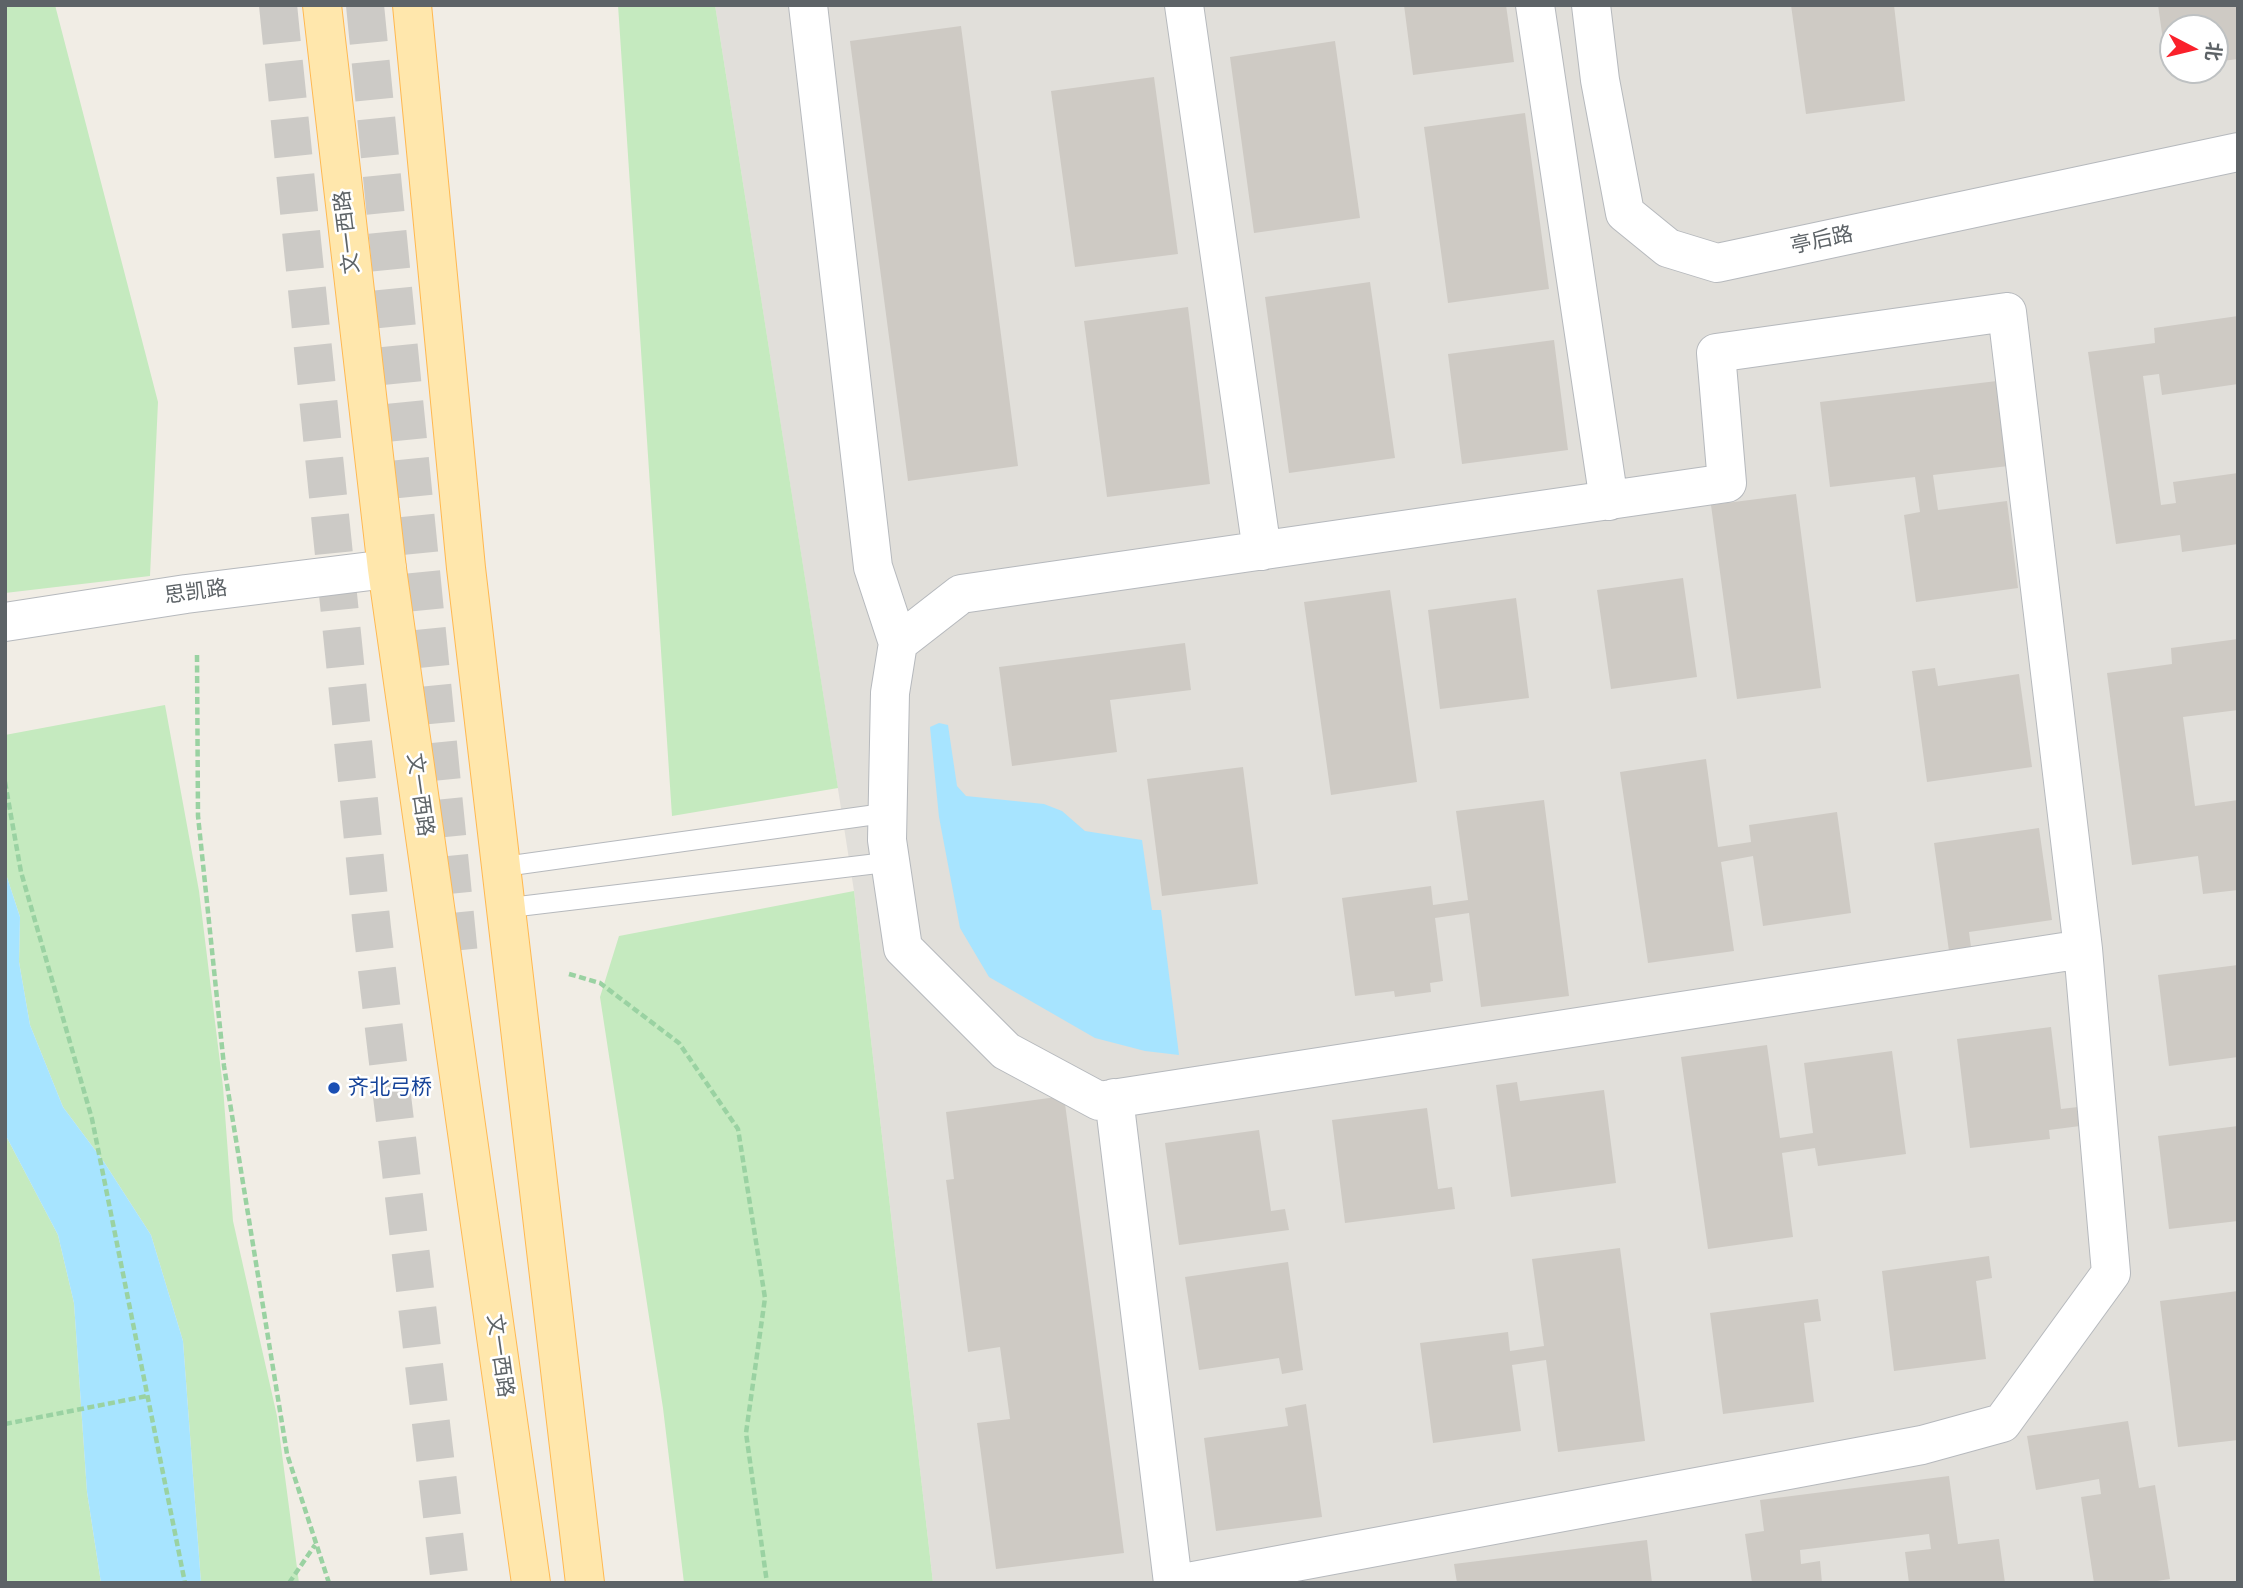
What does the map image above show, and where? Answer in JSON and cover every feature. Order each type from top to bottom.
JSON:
[{"type":"main road","name":"文一西路","points":[[322,5],[387,569],[531,1583]]},
{"type":"main road","points":[[412,5],[466,568],[585,1583]]},
{"type":"street","points":[[808,5],[873,567],[898,643],[890,693],[887,813],[890,862],[904,948],[1006,1051],[1099,1101],[2084,949]]},
{"type":"street","points":[[1184,5],[1262,551]]},
{"type":"street","points":[[1535,5],[1609,500]]},
{"type":"street","name":"亭后路","points":[[1591,5],[1600,80],[1625,213],[1668,248],[1717,263],[2238,152]]},
{"type":"street","points":[[898,643],[961,594],[1727,484],[1716,353],[2007,312],[2084,949],[2111,1273],[2002,1423],[1922,1445],[1183,1583]]},
{"type":"street","name":"思凯路","points":[[5,622],[186,594],[387,569]]},
{"type":"street","points":[[1114,1098],[1173,1583]]},
{"type":"lane","points":[[501,867],[887,813]]},
{"type":"lane","points":[[506,908],[890,862]]},
{"type":"path","points":[[197,655],[198,816],[224,1066],[287,1454],[329,1583]]},
{"type":"path","points":[[5,782],[21,872],[92,1119],[185,1583]]},
{"type":"path","points":[[569,974],[600,983],[679,1043],[738,1129],[765,1298],[746,1433],[767,1583]]},
{"type":"path","points":[[5,1424],[147,1396]]},
{"type":"path","points":[[289,1583],[316,1544]]},
{"type":"shaded area","points":[[715,5],[2238,5],[2238,1583],[933,1583],[854,891]]},
{"type":"green space","points":[[5,5],[55,5],[158,402],[150,576],[5,593]]},
{"type":"green space","points":[[618,5],[715,5],[838,788],[672,816]]},
{"type":"green space","points":[[165,705],[199,891],[223,1087],[233,1221],[277,1416],[299,1583],[201,1583],[183,1341],[151,1235],[104,1162],[63,1107],[30,1025],[19,962],[20,917],[5,871],[5,735]]},
{"type":"green space","points":[[854,891],[933,1583],[684,1583],[663,1408],[600,997],[619,936]]},
{"type":"green space","points":[[5,1134],[58,1235],[74,1303],[87,1492],[101,1583],[5,1583]]},
{"type":"water","points":[[939,723],[948,725],[957,786],[966,796],[1044,804],[1062,811],[1085,831],[1142,840],[1152,910],[1161,910],[1179,1055],[1145,1051],[1095,1038],[989,977],[960,928],[939,817],[930,727]]},
{"type":"water","points":[[5,871],[20,917],[19,962],[30,1025],[63,1107],[104,1162],[151,1235],[183,1341],[201,1583],[101,1583],[87,1492],[74,1303],[58,1235],[5,1134]]},
{"type":"building","points":[[1404,5],[1506,5],[1514,62],[1413,75]]},
{"type":"building","points":[[1791,5],[1894,5],[1905,101],[1806,114]]},
{"type":"building","points":[[2158,5],[2238,5],[2238,59],[2229,60],[2229,14],[2159,14]]},
{"type":"building","points":[[961,26],[1018,466],[908,481],[850,41]]},
{"type":"building","points":[[1335,41],[1360,218],[1254,233],[1230,57]]},
{"type":"building","points":[[1154,77],[1178,254],[1075,267],[1051,91]]},
{"type":"building","points":[[1525,113],[1549,289],[1448,303],[1424,127]]},
{"type":"building","points":[[1370,282],[1395,458],[1289,473],[1265,297]]},
{"type":"building","points":[[1188,307],[1210,484],[1107,497],[1084,321]]},
{"type":"building","points":[[2238,316],[2238,384],[2162,395],[2159,374],[2143,376],[2161,505],[2176,503],[2173,482],[2238,473],[2238,544],[2182,552],[2180,535],[2116,544],[2088,352],[2155,343],[2154,328]]},
{"type":"building","points":[[1554,340],[1568,450],[1462,464],[1448,354]]},
{"type":"building","points":[[2014,379],[2025,464],[1933,475],[1938,510],[2007,501],[2018,588],[1916,602],[1904,515],[1920,512],[1915,477],[1830,487],[1820,402]]},
{"type":"building","points":[[1796,494],[1821,688],[1737,699],[1711,505]]},
{"type":"building","points":[[1683,578],[1697,677],[1611,689],[1597,590]]},
{"type":"building","points":[[1390,590],[1417,782],[1331,795],[1304,602]]},
{"type":"building","points":[[1516,598],[1529,698],[1440,709],[1428,610]]},
{"type":"building","points":[[2238,639],[2238,710],[2183,717],[2195,806],[2238,800],[2238,890],[2203,894],[2198,856],[2132,865],[2107,673],[2172,664],[2171,648]]},
{"type":"building","points":[[1185,643],[1191,690],[1110,700],[1117,752],[1012,766],[999,667]]},
{"type":"building","points":[[1935,668],[1938,686],[2019,674],[2032,767],[1927,782],[1912,671]]},
{"type":"building","points":[[1706,759],[1718,847],[1751,842],[1749,825],[1837,812],[1851,913],[1763,926],[1753,856],[1721,862],[1734,951],[1648,963],[1620,772]]},
{"type":"building","points":[[1243,767],[1258,884],[1162,896],[1147,779]]},
{"type":"building","points":[[1544,800],[1569,996],[1481,1007],[1469,913],[1435,918],[1443,981],[1430,983],[1431,992],[1395,997],[1394,991],[1355,996],[1342,898],[1431,886],[1433,905],[1468,900],[1456,811]]},
{"type":"building","points":[[2039,828],[2052,920],[1969,932],[1971,947],[1949,951],[1934,843]]},
{"type":"building","points":[[2238,965],[2238,1057],[2169,1066],[2158,975]]},
{"type":"building","points":[[2051,1027],[2061,1109],[2078,1107],[2080,1126],[2049,1130],[2050,1139],[1970,1148],[1957,1039]]},
{"type":"building","points":[[1767,1045],[1780,1138],[1813,1133],[1804,1063],[1892,1051],[1906,1154],[1818,1166],[1815,1148],[1782,1153],[1793,1237],[1708,1249],[1681,1057]]},
{"type":"building","points":[[1517,1082],[1520,1101],[1604,1090],[1616,1183],[1511,1197],[1496,1085]]},
{"type":"building","points":[[1064,1096],[1124,1553],[996,1569],[977,1423],[1010,1419],[1000,1347],[968,1352],[946,1180],[954,1179],[946,1112]]},
{"type":"building","points":[[1427,1108],[1438,1189],[1452,1187],[1455,1209],[1345,1223],[1332,1120]]},
{"type":"building","points":[[2238,1126],[2238,1221],[2169,1229],[2158,1136]]},
{"type":"building","points":[[1259,1130],[1271,1211],[1285,1209],[1289,1230],[1179,1245],[1165,1143]]},
{"type":"building","points":[[1620,1248],[1645,1441],[1558,1452],[1546,1360],[1512,1365],[1521,1431],[1433,1443],[1420,1343],[1508,1332],[1510,1351],[1544,1346],[1532,1259]]},
{"type":"building","points":[[1989,1256],[1992,1278],[1976,1281],[1986,1359],[1894,1371],[1882,1271]]},
{"type":"building","points":[[1288,1262],[1303,1370],[1282,1374],[1279,1358],[1199,1370],[1185,1277]]},
{"type":"building","points":[[2238,1291],[2238,1440],[2178,1447],[2160,1301]]},
{"type":"building","points":[[1818,1299],[1821,1321],[1804,1323],[1814,1402],[1723,1414],[1710,1313]]},
{"type":"building","points":[[1306,1404],[1322,1517],[1216,1531],[1204,1438],[1288,1426],[1285,1408]]},
{"type":"building","points":[[2128,1421],[2139,1488],[2155,1485],[2170,1579],[2144,1583],[2094,1583],[2081,1497],[2101,1494],[2099,1479],[2036,1490],[2027,1436]]},
{"type":"building","points":[[1949,1476],[1958,1544],[1999,1539],[2005,1583],[1909,1583],[1905,1552],[1931,1549],[1929,1534],[1800,1550],[1801,1564],[1820,1561],[1822,1583],[1752,1583],[1745,1534],[1764,1531],[1760,1500]]},
{"type":"building","points":[[1647,1540],[1652,1583],[1457,1583],[1454,1564]]},
{"type":"tunnel","points":[[278,5],[372,928],[450,1583]]},
{"type":"tunnel","points":[[365,5],[459,956]]},
{"type":"place","name":"齐北弓桥","points":[[334,1088]]}]
